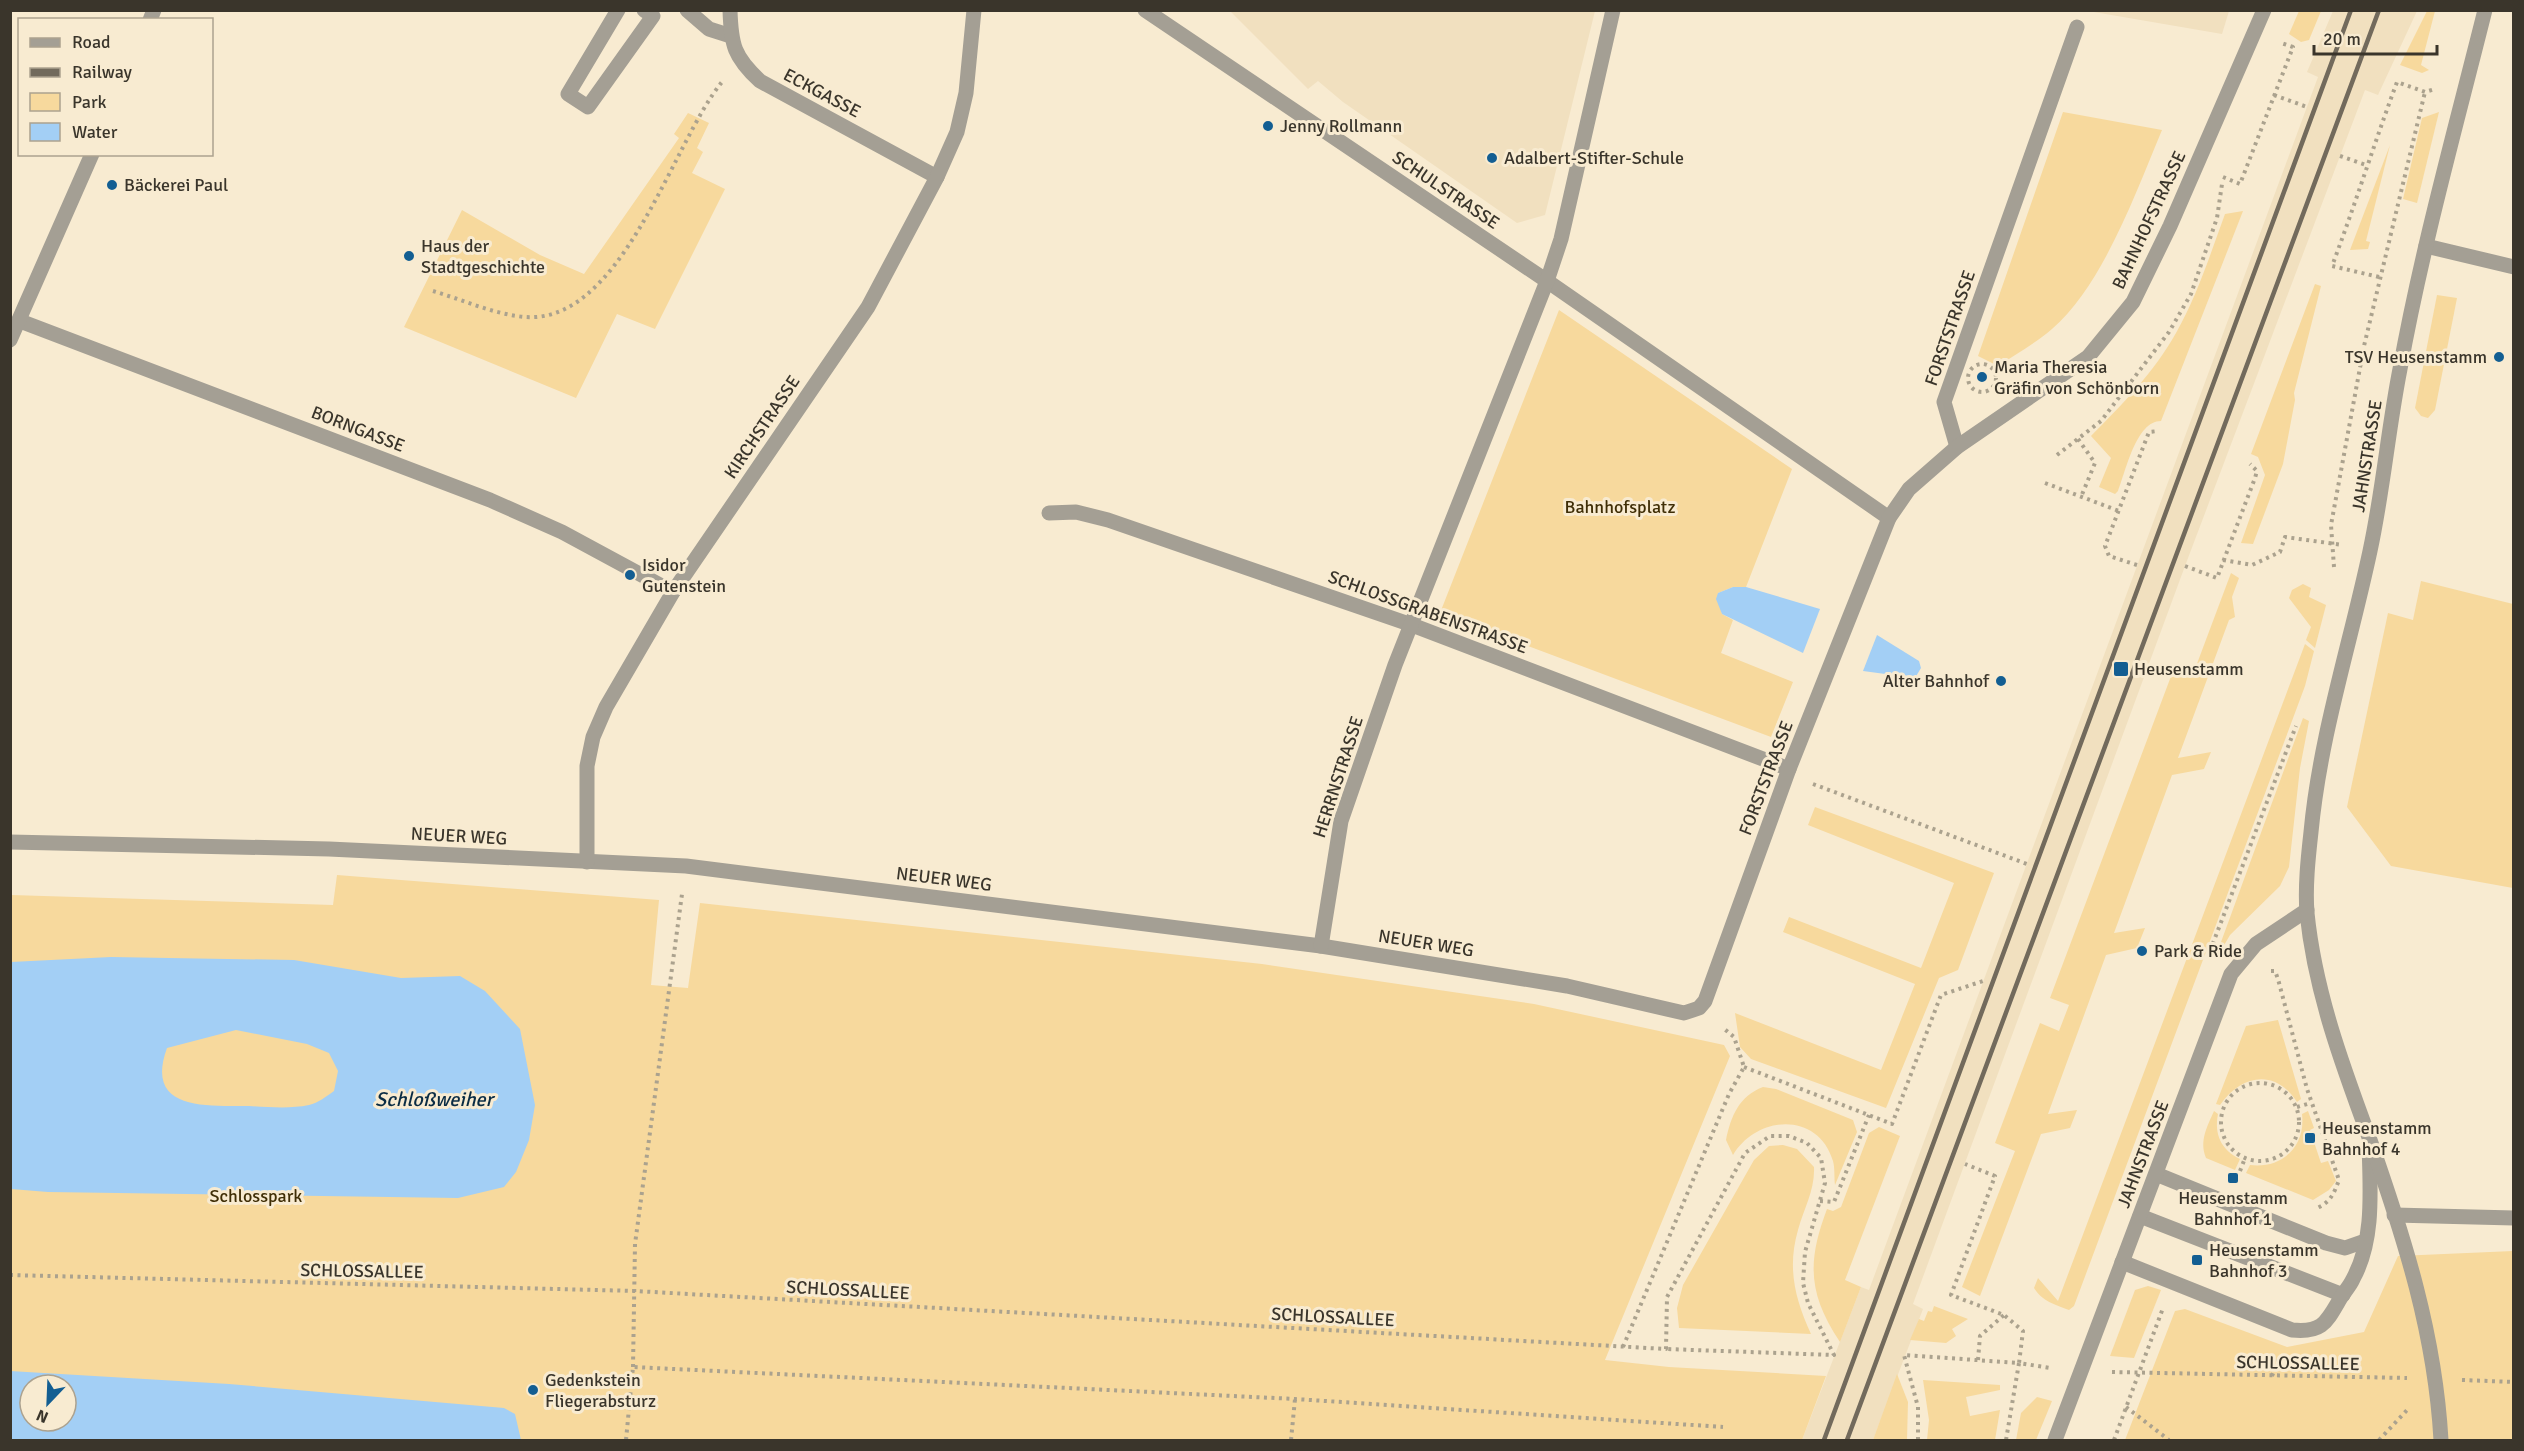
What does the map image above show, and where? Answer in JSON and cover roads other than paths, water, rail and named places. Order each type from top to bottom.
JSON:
[{"type":"street","points":[[618,10],[568,94],[588,107],[651,12]]},
{"type":"street","points":[[687,10],[709,29],[731,36]]},
{"type":"street","name":"ECKGASSE","points":[[730,10],[734,51],[743,66],[760,81],[937,177]]},
{"type":"street","name":"KIRCHSTRASSE","points":[[587,862],[587,765],[593,737],[606,707],[673,592],[868,307],[937,177],[957,132],[966,93],[974,10]]},
{"type":"street","name":"SCHULSTRASSE","points":[[1145,10],[1547,281]]},
{"type":"street","points":[[1412,625],[1547,281],[1561,239],[1613,10]]},
{"type":"street","name":"BAHNHOFSTRASSE","points":[[1957,447],[2088,357],[2133,302],[2170,226],[2264,10]]},
{"type":"street","name":"JAHNSTRASSE","points":[[2441,1440],[2436,1379],[2422,1302],[2352,1095],[2321,993],[2307,910],[2308,858],[2319,764],[2371,548],[2399,372],[2426,246],[2485,10]]},
{"type":"street","name":"FORSTSTRASSE","points":[[1699,1008],[1705,1001],[1787,775],[1889,518],[1909,489],[1957,447],[1944,402],[2077,27]]},
{"type":"street","points":[[10,340],[91,156]]},
{"type":"street","points":[[2426,246],[2514,267]]},
{"type":"street","points":[[1547,281],[1889,518]]},
{"type":"street","name":"BORNGASSE","points":[[20,321],[490,500],[562,532],[673,592]]},
{"type":"street","name":"SCHLOSSGRABENSTRASSE","points":[[1049,513],[1076,512],[1108,520],[1412,625],[1787,775]]},
{"type":"street","name":"HERRNSTRASSE","points":[[1321,946],[1341,821],[1412,625]]},
{"type":"street","name":"NEUER WEG","points":[[10,842],[329,849],[686,866],[1321,946],[1567,986],[1684,1013],[1699,1008]]},
{"type":"street","name":"JAHNSTRASSE","points":[[2055,1440],[2231,974],[2256,944],[2307,910]]},
{"type":"street","points":[[2122,1262],[2292,1330],[2310,1332],[2326,1324],[2354,1279],[2371,1215],[2369,1140]]},
{"type":"street","points":[[2156,1174],[2326,1243],[2345,1248],[2365,1241]]},
{"type":"street","points":[[2394,1215],[2514,1218]]},
{"type":"street","points":[[2140,1216],[2343,1295]]},
{"type":"water","points":[[1733,587],[1746,587],[1820,609],[1803,653],[1722,614],[1716,599],[1718,593]]},
{"type":"water","points":[[1877,635],[1919,661],[1921,668],[1915,678],[1863,671]]},
{"type":"water","name":"Schloßweiher","points":[[111,957],[294,960],[401,978],[460,976],[485,991],[520,1029],[535,1105],[529,1140],[516,1172],[504,1187],[458,1198],[48,1192],[11,1189],[11,962]],"holes":[[[236,1030],[307,1044],[329,1053],[338,1071],[334,1091],[309,1105],[279,1107],[198,1104],[183,1101],[172,1094],[164,1084],[162,1069],[167,1048]]]},
{"type":"water","points":[[10,1371],[44,1373],[18,1373],[18,1433],[78,1433],[78,1375],[229,1384],[504,1408],[515,1414],[521,1440],[11,1440]]},
{"type":"railway","points":[[1824,1440],[2351,10]]},
{"type":"railway","points":[[1847,1440],[2379,10]]},
{"type":"place","name":"Jenny Rollmann","points":[[1268,126]]},
{"type":"place","name":"Adalbert-Stifter-Schule","points":[[1492,158]]},
{"type":"place","name":"Bäckerei Paul","points":[[112,185]]},
{"type":"place","name":"Haus der Stadtgeschichte","points":[[409,256]]},
{"type":"place","name":"TSV Heusenstamm","points":[[2499,357]]},
{"type":"place","name":"Maria Theresia Gräfin von Schönborn","points":[[1982,377]]},
{"type":"place","name":"Isidor Gutenstein","points":[[630,575]]},
{"type":"place","name":"Heusenstamm","points":[[2121,669]]},
{"type":"place","name":"Alter Bahnhof","points":[[2001,681]]},
{"type":"place","name":"Park & Ride","points":[[2142,951]]},
{"type":"place","name":"Heusenstamm Bahnhof 4","points":[[2310,1138]]},
{"type":"place","name":"Heusenstamm Bahnhof 1","points":[[2233,1178]]},
{"type":"place","name":"Heusenstamm Bahnhof 3","points":[[2197,1260]]},
{"type":"place","name":"Gedenkstein Fliegerabsturz","points":[[533,1390]]},
{"type":"park label","name":"Bahnhofsplatz","points":[[1620,507]]},
{"type":"park label","name":"Schlosspark","points":[[256,1196]]}]
